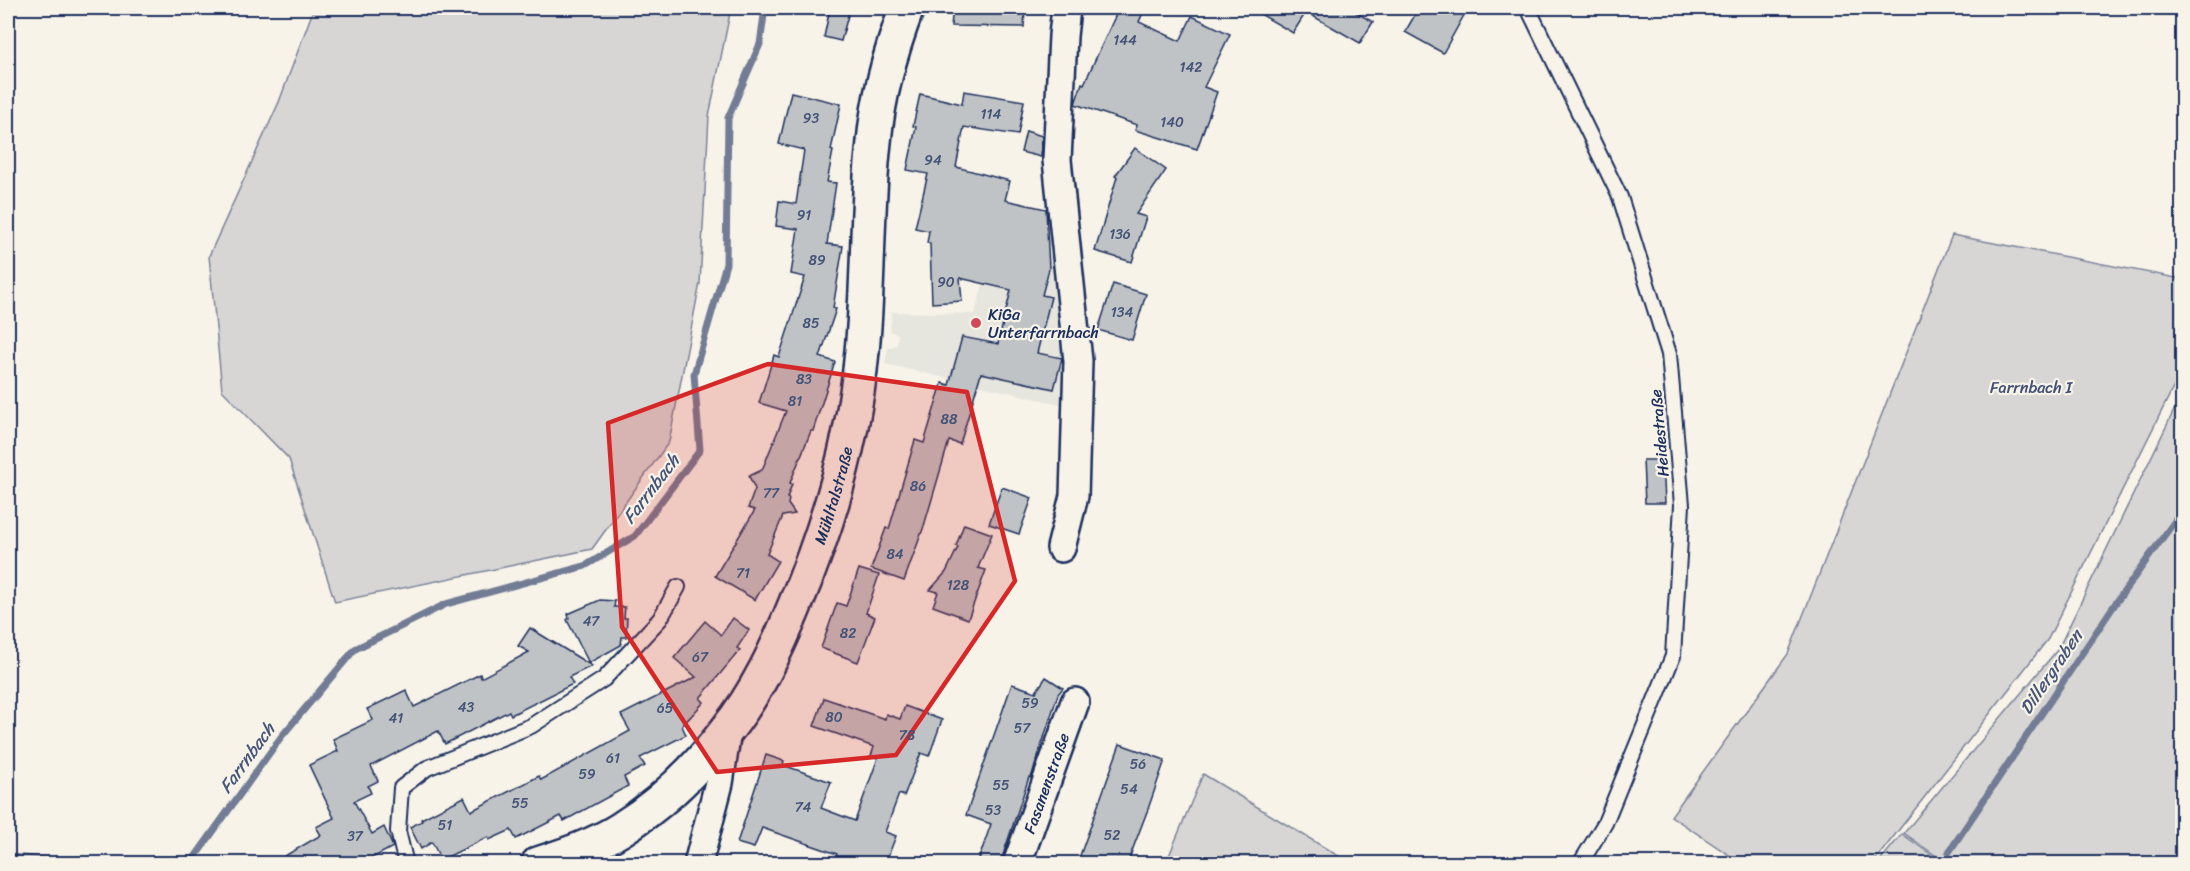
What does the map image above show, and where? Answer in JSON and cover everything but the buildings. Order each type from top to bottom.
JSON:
[{"type":"street","name":"Mühltalstraße","points":[[538,864],[591,844],[619,830],[644,813],[692,771],[727,731],[758,684],[781,639],[819,545],[838,483],[857,395],[862,348],[873,142],[889,64],[907,8]]},
{"type":"street","points":[[1061,548],[1074,496],[1078,361],[1057,160],[1066,8]]},
{"type":"street","name":"Fasanenstraße","points":[[1017,864],[1075,702]]},
{"type":"street","points":[[698,864],[719,783],[727,731]]},
{"type":"lane","name":"Heidestraße","points":[[1528,8],[1620,197],[1662,331],[1669,354],[1682,505],[1673,657],[1605,823],[1580,864]]},
{"type":"lane","points":[[406,864],[398,831],[401,788],[427,768],[531,726],[604,679],[660,619],[678,587]]},
{"type":"highlighted area","points":[[768,364],[967,392],[1015,581],[896,755],[717,772],[622,627],[608,423]]},
{"type":"shaded area","name":"KiGa Unterfarrnbach","points":[[994,243],[1058,257],[1064,405],[885,364],[888,348],[897,345],[898,334],[890,331],[892,312],[975,314]]},
{"type":"green space","points":[[314,8],[731,8],[709,116],[700,283],[669,442],[592,549],[335,602],[289,459],[222,390],[209,256],[279,102]]},
{"type":"green space","name":"Farrnbach I","points":[[1952,235],[2182,279],[2182,370],[2048,639],[1873,863],[1741,863],[1671,816],[1788,654]]},
{"type":"green space","points":[[2182,394],[2182,863],[1946,863],[1904,833],[2058,649]]},
{"type":"green space","points":[[1203,774],[1350,863],[1166,863]]},
{"type":"green space","points":[[1902,834],[1943,863],[1878,863]]},
{"type":"green space","points":[[8,854],[111,863],[8,863]]},
{"type":"waterway","name":"Farrnbach","points":[[190,864],[281,737],[355,649],[446,604],[585,566],[635,536],[700,450],[694,374],[726,264],[728,118],[760,44],[765,8]]},
{"type":"waterway","name":"Dillergraben","points":[[1949,852],[2115,604],[2182,511]]},
{"type":"place","name":"KiGa Unterfarrnbach","points":[[976,323]]}]
